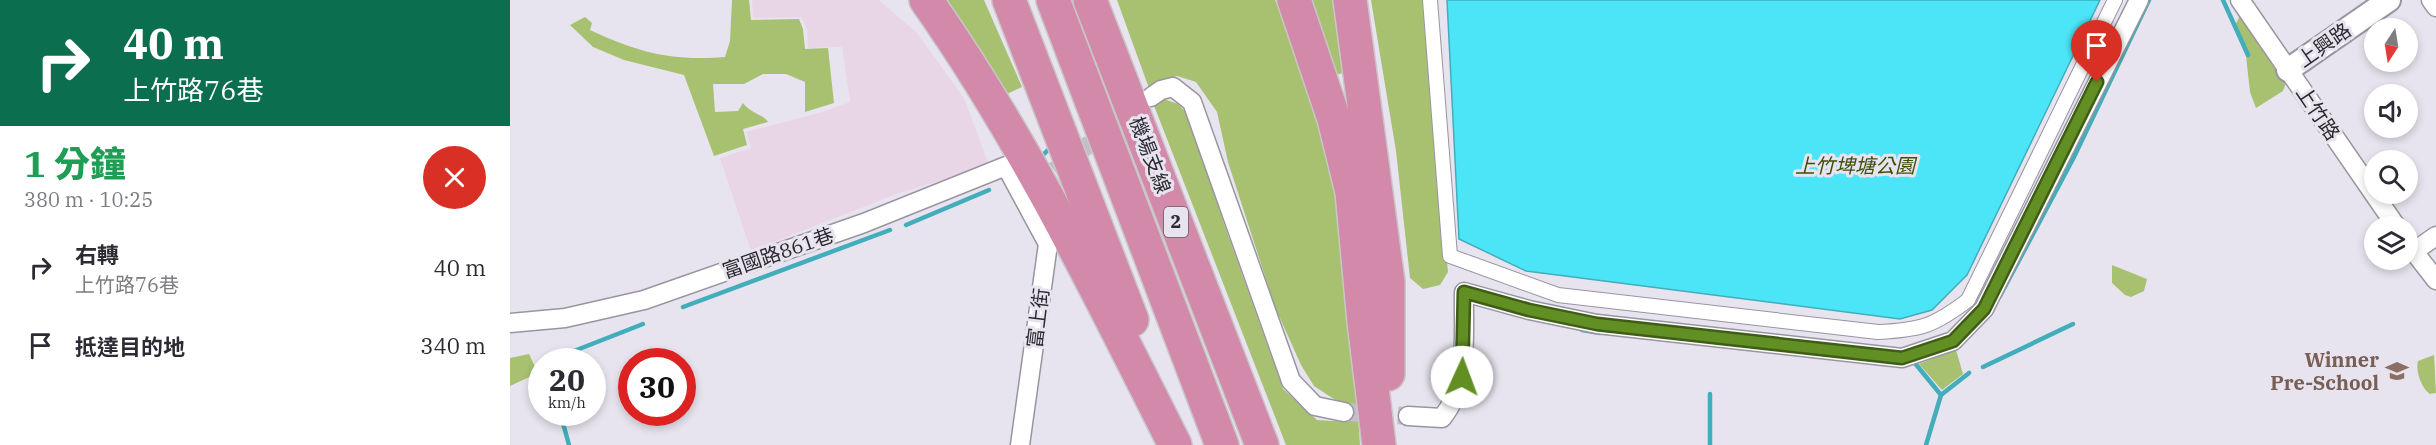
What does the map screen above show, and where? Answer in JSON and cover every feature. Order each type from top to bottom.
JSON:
[{"type":"highway","points":[[926,0],[1003,120],[1064,229],[1175,445]]},
{"type":"highway","points":[[995,0],[1058,128]]},
{"type":"highway","points":[[1009,0],[1181,445]]},
{"type":"highway","name":"機場支線","points":[[1053,0],[1222,445]]},
{"type":"highway","name":"機場支線","points":[[1090,0],[1262,445]]},
{"type":"highway","points":[[1350,0],[1388,282],[1388,445]]},
{"type":"highway","points":[[1295,6],[1334,119],[1352,192],[1364,322],[1379,445]]},
{"type":"street","points":[[1430,0],[1450,256],[1558,295],[1878,332],[1910,331],[1940,321],[1968,300],[2115,0]]},
{"type":"street","points":[[1408,416],[1442,418],[1455,403],[1462,377],[1464,292],[1529,310],[1597,324],[1902,358],[1953,341],[1984,309],[2139,0]]},
{"type":"street","name":"上竹路","points":[[2240,0],[2389,216]]},
{"type":"street","name":"上興路","points":[[2288,70],[2389,0]]},
{"type":"street","points":[[2431,0],[2436,7]]},
{"type":"street","points":[[1151,97],[1161,90],[1173,87],[1192,102],[1291,381],[1314,406],[1344,412]]},
{"type":"street","name":"富國路861巷","points":[[510,323],[564,318],[644,300],[864,223],[1006,166],[1021,196]]},
{"type":"street","name":"富上街","points":[[1020,445],[1048,244],[1021,196]]},
{"type":"street","points":[[2418,244],[2436,236]]},
{"type":"street","points":[[2418,258],[2436,280]]},
{"type":"shaded area","points":[[752,0],[879,0],[917,33],[964,98],[989,165],[894,195],[751,251],[720,158],[751,148],[746,132],[819,113],[850,102],[842,47],[808,48],[807,29],[801,17],[753,18]]},
{"type":"green space","points":[[732,0],[749,0],[751,20],[799,19],[803,29],[805,49],[828,48],[834,103],[805,112],[805,82],[786,74],[763,74],[744,84],[713,84],[715,112],[738,111],[743,103],[768,122],[743,129],[747,145],[714,156],[684,75],[624,60],[593,47],[570,25],[585,17],[592,23],[590,30],[656,54],[688,58],[725,57],[730,41]]},
{"type":"green space","points":[[945,0],[984,0],[1022,87],[1007,94]]},
{"type":"green space","points":[[1117,0],[1275,0],[1302,56],[1345,224],[1360,445],[1286,445],[1153,103],[1161,98],[1178,104],[1191,118],[1223,221],[1283,389],[1317,420],[1349,422],[1346,407],[1314,386],[1301,365],[1275,307],[1228,162],[1217,112],[1196,82],[1177,76],[1160,81],[1158,89],[1150,91]]},
{"type":"green space","points":[[1312,0],[1334,0],[1348,72],[1334,75]]},
{"type":"green space","points":[[1371,0],[1424,0],[1448,272],[1440,285],[1423,289],[1410,278],[1396,151]]},
{"type":"green space","points":[[2240,15],[2286,83],[2283,91],[2256,108],[2250,92],[2246,56],[2234,28]]},
{"type":"green space","points":[[2112,265],[2147,279],[2144,291],[2131,297],[2125,295],[2112,283]]},
{"type":"green space","points":[[1956,350],[1963,374],[1942,390],[1919,364]]},
{"type":"green space","points":[[528,354],[528,378],[510,386],[510,358]]},
{"type":"green space","points":[[2434,355],[2436,393],[2430,394],[2422,384],[2417,365],[2418,361]]},
{"type":"water","name":"上竹埤塘公園","points":[[1447,0],[2100,0],[1967,275],[1932,310],[1900,319],[1526,271],[1459,239]]},
{"type":"waterway","points":[[2000,296],[2073,159],[2149,0]]},
{"type":"waterway","points":[[2223,0],[2248,55]]},
{"type":"waterway","points":[[1042,156],[1051,147]]},
{"type":"waterway","points":[[906,225],[989,190]]},
{"type":"waterway","points":[[683,307],[890,230]]},
{"type":"waterway","points":[[582,348],[643,324]]},
{"type":"waterway","points":[[1983,367],[2073,324]]},
{"type":"waterway","points":[[1582,330],[1600,333]]},
{"type":"waterway","points":[[1916,362],[1914,362],[1941,395]]},
{"type":"waterway","points":[[1926,445],[1941,395],[1969,373]]},
{"type":"waterway","points":[[1710,394],[1710,445]]},
{"type":"waterway","points":[[564,426],[569,445]]},
{"type":"tunnel","points":[[1033,187],[1138,107]]},
{"type":"tunnel","points":[[1344,412],[1408,416]]},
{"type":"place","name":"Winner Pre-School","points":[[2397,371]]},
{"type":"route","points":[[1462,377],[1464,292],[1529,310],[1597,324],[1902,358],[1953,341],[1984,309],[2097,82]]}]
